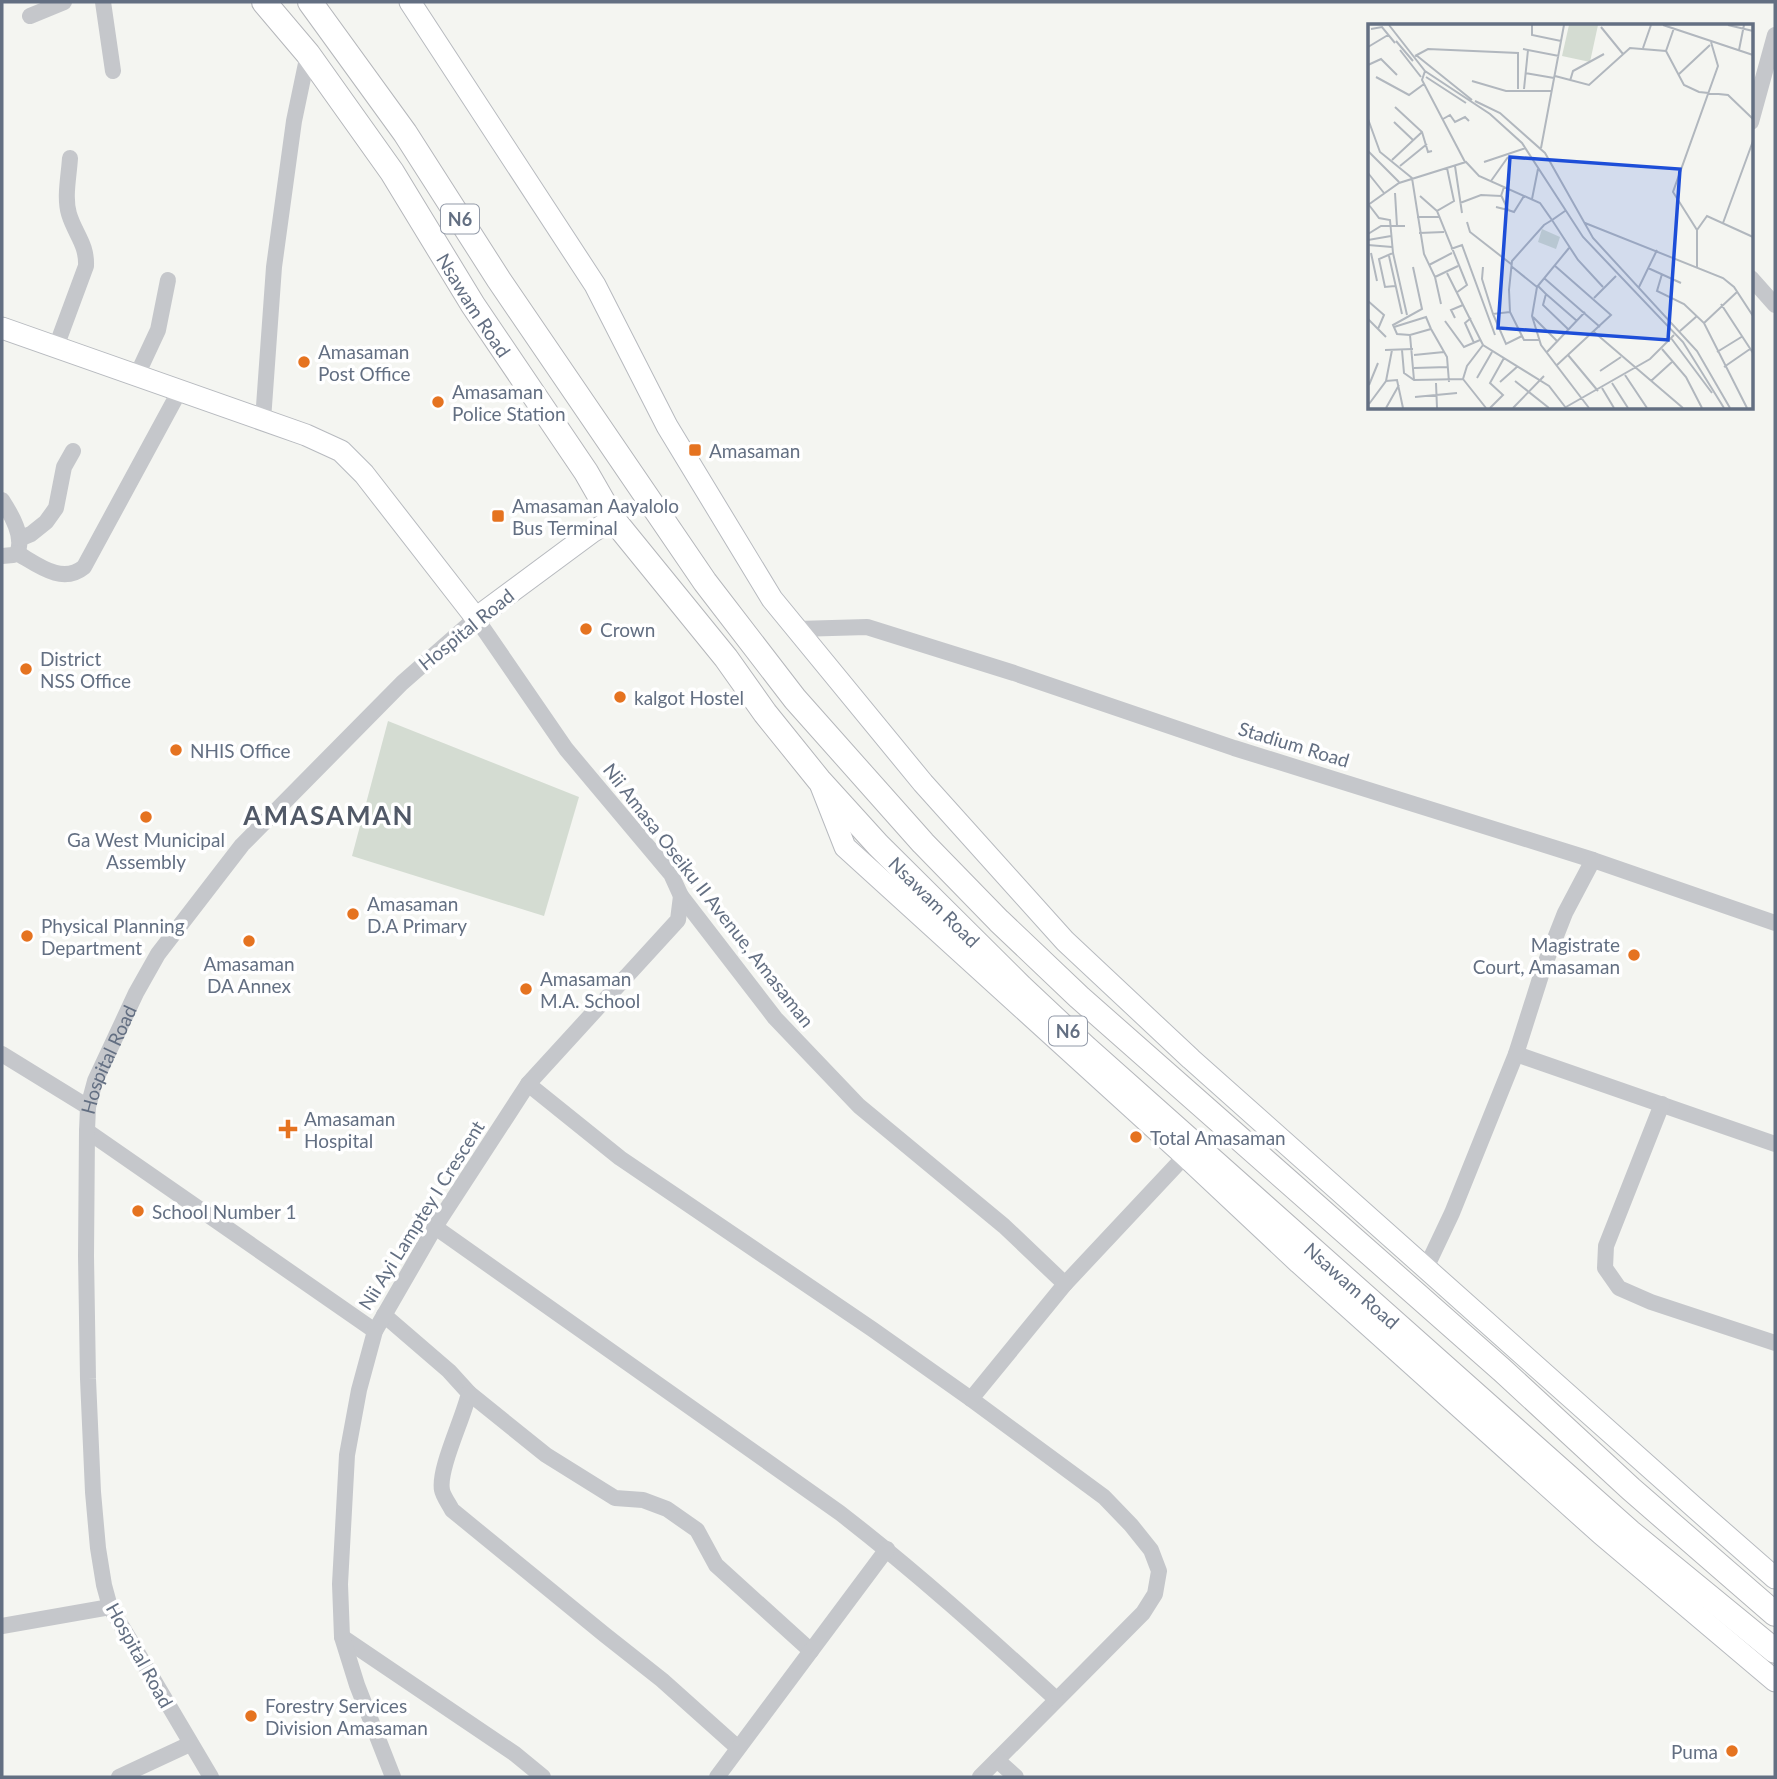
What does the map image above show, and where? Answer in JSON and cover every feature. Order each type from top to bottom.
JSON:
[{"type":"highway","name":"Nsawam Road","points":[[264,2],[308,54],[392,172],[473,305],[586,472],[613,519],[819,780],[878,845],[1086,1048],[1630,1532],[1775,1651]]},
{"type":"highway","name":"Nsawam Road","points":[[310,2],[405,133],[507,292],[705,582],[795,699],[923,843],[999,921],[1098,1014],[1775,1614]]},
{"type":"main road","points":[[410,2],[595,285],[667,426],[772,598],[923,783],[1065,941],[1191,1059],[1775,1577]]},
{"type":"main road","points":[[2,328],[306,435],[341,451],[364,474],[476,618]]},
{"type":"main road","name":"Hospital Road","points":[[476,618],[613,519]]},
{"type":"main road","points":[[819,780],[845,847],[1601,1534],[1775,1681]]},
{"type":"street","points":[[30,16],[64,2]]},
{"type":"street","points":[[103,2],[113,71]]},
{"type":"street","points":[[1752,118],[1775,35]]},
{"type":"street","points":[[263,421],[274,267],[294,121],[308,54]]},
{"type":"street","points":[[57,347],[86,266],[83,243],[69,212],[70,158]]},
{"type":"street","points":[[1752,279],[1775,305]]},
{"type":"street","points":[[137,375],[158,330],[167,280]]},
{"type":"street","points":[[13,549],[55,573],[71,575],[84,567],[180,390]]},
{"type":"street","points":[[13,549],[46,522],[56,508],[64,467],[73,451]]},
{"type":"street","points":[[2,500],[13,520],[13,549]]},
{"type":"street","name":"Nii Amasa Oseiku II Avenue, Amasaman","points":[[476,618],[566,749],[671,874],[681,896],[775,1018],[859,1106],[1004,1226],[1065,1284]]},
{"type":"street","name":"Hospital Road","points":[[211,1777],[110,1607],[104,1585],[93,1492],[88,1379],[88,1107],[95,1081],[136,993],[158,954],[242,845],[402,683],[476,618]]},
{"type":"street","name":"Stadium Road","points":[[797,629],[867,627],[1014,673],[1234,748],[1593,860],[1775,923]]},
{"type":"street","points":[[1426,1268],[1452,1213],[1516,1054],[1543,969],[1565,913],[1593,860]]},
{"type":"street","name":"Nii Ayi Lamptey I Crescent","points":[[393,1777],[342,1637],[340,1584],[347,1455],[359,1390],[374,1331],[435,1227],[528,1084],[678,920],[681,896]]},
{"type":"street","points":[[2,1054],[88,1107]]},
{"type":"street","points":[[1516,1054],[1775,1144]]},
{"type":"street","points":[[528,1084],[620,1158],[872,1329],[1104,1497],[1151,1550],[1159,1572],[1156,1594],[1143,1613],[979,1777]]},
{"type":"street","points":[[1662,1104],[1606,1246],[1605,1268],[1619,1287],[1651,1302],[1775,1343]]},
{"type":"street","points":[[87,1131],[374,1331]]},
{"type":"street","points":[[971,1399],[1065,1284],[1185,1156]]},
{"type":"street","points":[[435,1227],[887,1549],[1056,1699]]},
{"type":"street","points":[[384,1315],[449,1371],[469,1393],[546,1455],[615,1498],[643,1500],[667,1509],[697,1530],[716,1565],[811,1651]]},
{"type":"street","points":[[469,1393],[466,1409],[443,1471],[442,1490],[452,1510],[662,1679],[738,1748]]},
{"type":"street","points":[[717,1777],[887,1549]]},
{"type":"street","points":[[2,1626],[110,1607]]},
{"type":"street","points":[[342,1637],[515,1754],[543,1777]]},
{"type":"street","points":[[119,1777],[190,1744]]},
{"type":"street","points":[[997,1760],[1016,1777]]},
{"type":"shaded area","points":[[388,721],[579,797],[544,916],[352,856]]},
{"type":"place","name":"Amasaman Post Office","points":[[304,362]]},
{"type":"place","name":"Amasaman Police Station","points":[[438,402]]},
{"type":"place","name":"Amasaman","points":[[695,450]]},
{"type":"place","name":"Amasaman Aayalolo Bus Terminal","points":[[498,516]]},
{"type":"place","name":"Crown","points":[[586,629]]},
{"type":"place","name":"District NSS Office","points":[[26,669]]},
{"type":"place","name":"kalgot Hostel","points":[[620,697]]},
{"type":"place","name":"NHIS Office","points":[[176,750]]},
{"type":"place","name":"Ga West Municipal Assembly","points":[[146,817]]},
{"type":"place","name":"Amasaman D.A Primary","points":[[353,914]]},
{"type":"place","name":"Physical Planning Department","points":[[27,936]]},
{"type":"place","name":"Amasaman DA Annex","points":[[249,941]]},
{"type":"place","name":"Magistrate Court, Amasaman","points":[[1634,955]]},
{"type":"place","name":"Amasaman M.A. School","points":[[526,989]]},
{"type":"place","name":"Amasaman Hospital","points":[[288,1129]]},
{"type":"place","name":"Total Amasaman","points":[[1136,1137]]},
{"type":"place","name":"School Number 1","points":[[138,1211]]},
{"type":"place","name":"Forestry Services Division Amasaman","points":[[251,1716]]},
{"type":"place","name":"Puma","points":[[1732,1751]]},
{"type":"district","name":"AMASAMAN","points":[[329,815]]}]
